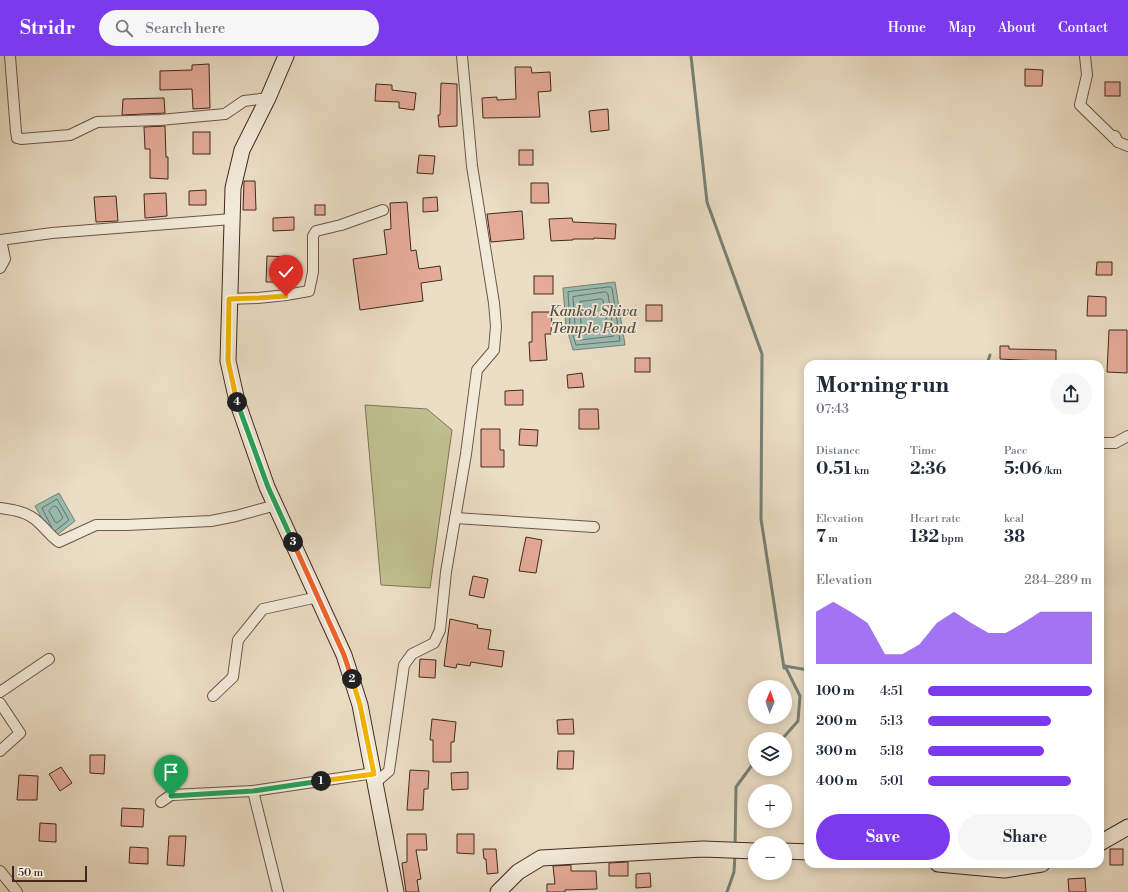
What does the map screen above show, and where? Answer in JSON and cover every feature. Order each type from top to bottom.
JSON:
[{"type":"main road","points":[[286,56],[268,98],[242,150],[236,168],[233,188],[228,361],[237,401],[268,487],[344,655],[360,705],[396,892]]},
{"type":"main road","points":[[1104,840],[1128,827]]},
{"type":"main road","points":[[498,892],[518,872],[541,858],[703,849],[748,851]]},
{"type":"main road","points":[[792,851],[804,852]]},
{"type":"main road","points":[[982,868],[1004,870],[1017,868]]},
{"type":"street","points":[[10,56],[16,132],[17,138],[21,140],[70,135],[97,122],[160,120],[225,114],[244,101],[268,98]]},
{"type":"street","points":[[162,802],[171,796],[253,791],[374,778],[390,771],[404,665],[412,654],[434,644],[440,630],[446,572],[466,454],[477,370],[494,350],[496,326],[494,303],[472,166],[462,56]]},
{"type":"street","points":[[1085,56],[1087,75],[1080,105],[1118,142],[1128,146]]},
{"type":"street","points":[[1111,127],[1118,142]]},
{"type":"street","points":[[229,299],[286,296],[309,291],[313,272],[313,236],[316,231],[341,225],[383,210]]},
{"type":"street","points":[[0,268],[5,259],[0,240],[52,233],[232,219]]},
{"type":"street","points":[[1104,443],[1115,443],[1128,436]]},
{"type":"street","points":[[0,508],[21,512],[38,521],[53,538],[59,542],[96,525],[210,521],[250,513],[276,505]]},
{"type":"street","points":[[455,518],[594,527]]},
{"type":"street","points":[[213,696],[233,677],[238,640],[263,609],[318,597]]},
{"type":"street","points":[[0,692],[49,659]]},
{"type":"street","points":[[0,703],[20,733],[0,751]]},
{"type":"street","points":[[253,791],[278,892]]},
{"type":"street","points":[[0,871],[17,892]]},
{"type":"shaded area","points":[[365,405],[427,409],[452,430],[430,588],[381,585]]},
{"type":"water","name":"Kankol Shiva Temple Pond","points":[[615,282],[625,345],[573,350],[566,326],[563,288]]},
{"type":"water","points":[[59,493],[75,521],[53,538],[35,506]]},
{"type":"building","points":[[209,64],[210,108],[193,109],[192,89],[160,90],[160,71],[192,70],[192,65]]},
{"type":"building","points":[[515,67],[531,67],[532,73],[550,72],[551,91],[538,92],[540,117],[483,118],[482,98],[497,97],[497,100],[516,99]]},
{"type":"building","points":[[1025,69],[1043,70],[1042,86],[1025,86]]},
{"type":"building","points":[[1105,82],[1120,82],[1120,96],[1105,96]]},
{"type":"building","points":[[441,83],[457,84],[457,126],[439,127],[438,115],[440,115]]},
{"type":"building","points":[[376,84],[392,85],[392,90],[416,93],[414,110],[399,108],[399,102],[375,101]]},
{"type":"building","points":[[164,98],[165,113],[122,115],[123,99]]},
{"type":"building","points":[[608,109],[609,130],[591,132],[589,111]]},
{"type":"building","points":[[165,126],[166,157],[168,157],[168,179],[150,178],[150,149],[145,149],[144,127]]},
{"type":"building","points":[[193,132],[210,132],[210,154],[193,154]]},
{"type":"building","points":[[519,150],[533,150],[533,165],[519,165]]},
{"type":"building","points":[[419,155],[435,156],[433,174],[417,173]]},
{"type":"building","points":[[244,181],[255,181],[256,210],[243,210]]},
{"type":"building","points":[[531,183],[548,183],[549,203],[531,203]]},
{"type":"building","points":[[206,190],[206,205],[189,205],[189,191]]},
{"type":"building","points":[[166,193],[167,216],[145,218],[144,194]]},
{"type":"building","points":[[116,196],[118,221],[96,222],[94,197]]},
{"type":"building","points":[[437,197],[438,211],[423,212],[423,198]]},
{"type":"building","points":[[407,202],[411,251],[416,250],[419,269],[440,266],[442,280],[421,283],[423,301],[360,310],[353,259],[387,254],[384,230],[391,229],[390,203]]},
{"type":"building","points":[[315,205],[325,205],[325,215],[315,215]]},
{"type":"building","points":[[522,211],[524,239],[491,242],[487,214]]},
{"type":"building","points":[[294,217],[294,230],[273,231],[273,218]]},
{"type":"building","points":[[572,218],[573,222],[616,224],[615,239],[594,238],[551,241],[549,219]]},
{"type":"building","points":[[267,256],[289,257],[289,282],[266,282]]},
{"type":"building","points":[[1097,262],[1112,262],[1112,275],[1096,275]]},
{"type":"building","points":[[534,276],[553,276],[553,294],[534,294]]},
{"type":"building","points":[[1088,296],[1106,297],[1106,316],[1087,316]]},
{"type":"building","points":[[646,305],[662,305],[662,321],[646,321]]},
{"type":"building","points":[[532,312],[552,312],[551,334],[545,334],[547,360],[530,361],[529,342],[532,342]]},
{"type":"building","points":[[1109,330],[1127,330],[1127,373],[1107,372]]},
{"type":"building","points":[[1000,346],[1009,346],[1009,349],[1056,350],[1056,360],[1000,359]]},
{"type":"building","points":[[635,358],[650,358],[650,372],[635,372]]},
{"type":"building","points":[[582,373],[584,387],[568,388],[567,375]]},
{"type":"building","points":[[523,390],[523,405],[505,405],[505,391]]},
{"type":"building","points":[[579,409],[598,409],[599,429],[579,429]]},
{"type":"building","points":[[481,429],[500,429],[500,450],[504,450],[504,467],[481,467]]},
{"type":"building","points":[[520,429],[538,430],[537,446],[519,445]]},
{"type":"building","points":[[526,537],[542,540],[536,573],[519,571]]},
{"type":"building","points":[[473,576],[488,579],[484,598],[469,595]]},
{"type":"building","points":[[450,619],[478,625],[477,628],[491,630],[488,649],[504,651],[502,667],[471,662],[470,666],[457,664],[456,668],[444,666]]},
{"type":"building","points":[[420,659],[436,660],[435,678],[419,677]]},
{"type":"building","points":[[432,719],[456,722],[454,742],[451,742],[451,762],[433,762],[433,740],[430,740]]},
{"type":"building","points":[[573,719],[574,734],[558,734],[557,720]]},
{"type":"building","points":[[558,751],[574,751],[573,769],[557,769]]},
{"type":"building","points":[[90,755],[105,755],[104,774],[90,773]]},
{"type":"building","points":[[61,767],[72,783],[60,791],[49,774]]},
{"type":"building","points":[[410,770],[429,771],[428,789],[424,789],[423,810],[407,810]]},
{"type":"building","points":[[468,772],[468,789],[452,790],[451,773]]},
{"type":"building","points":[[19,775],[38,776],[37,800],[17,800]]},
{"type":"building","points":[[122,808],[144,809],[143,827],[121,826]]},
{"type":"building","points":[[40,823],[56,824],[56,842],[39,841]]},
{"type":"building","points":[[407,834],[426,834],[427,850],[416,850],[421,879],[417,880],[419,892],[406,892],[402,863],[407,862]]},
{"type":"building","points":[[457,834],[474,834],[474,854],[457,853]]},
{"type":"building","points":[[169,836],[186,836],[184,866],[167,865]]},
{"type":"building","points":[[130,847],[148,848],[148,864],[129,863]]},
{"type":"building","points":[[483,849],[496,849],[498,873],[487,874],[486,859],[484,859]]},
{"type":"building","points":[[1110,849],[1123,849],[1123,865],[1110,865]]},
{"type":"building","points":[[628,862],[628,876],[609,876],[609,863]]},
{"type":"building","points":[[571,865],[571,871],[596,871],[597,889],[547,892],[547,884],[555,884],[553,866]]},
{"type":"building","points":[[650,873],[651,887],[636,888],[636,874]]},
{"type":"building","points":[[1085,878],[1086,892],[1069,892],[1068,879]]},
{"type":"waterway","points":[[691,56],[707,202],[762,354],[761,519],[784,668]]},
{"type":"waterway","points":[[988,360],[990,355]]},
{"type":"waterway","points":[[785,666],[804,669]]},
{"type":"waterway","points":[[785,666],[800,696],[798,721],[788,732]]},
{"type":"waterway","points":[[735,847],[736,787],[748,771]]},
{"type":"waterway","points":[[727,892],[734,872],[735,854]]},
{"type":"route","points":[[171,796],[253,791],[374,774],[360,705],[344,655],[268,487],[237,401],[228,361],[229,299],[286,296]]}]
